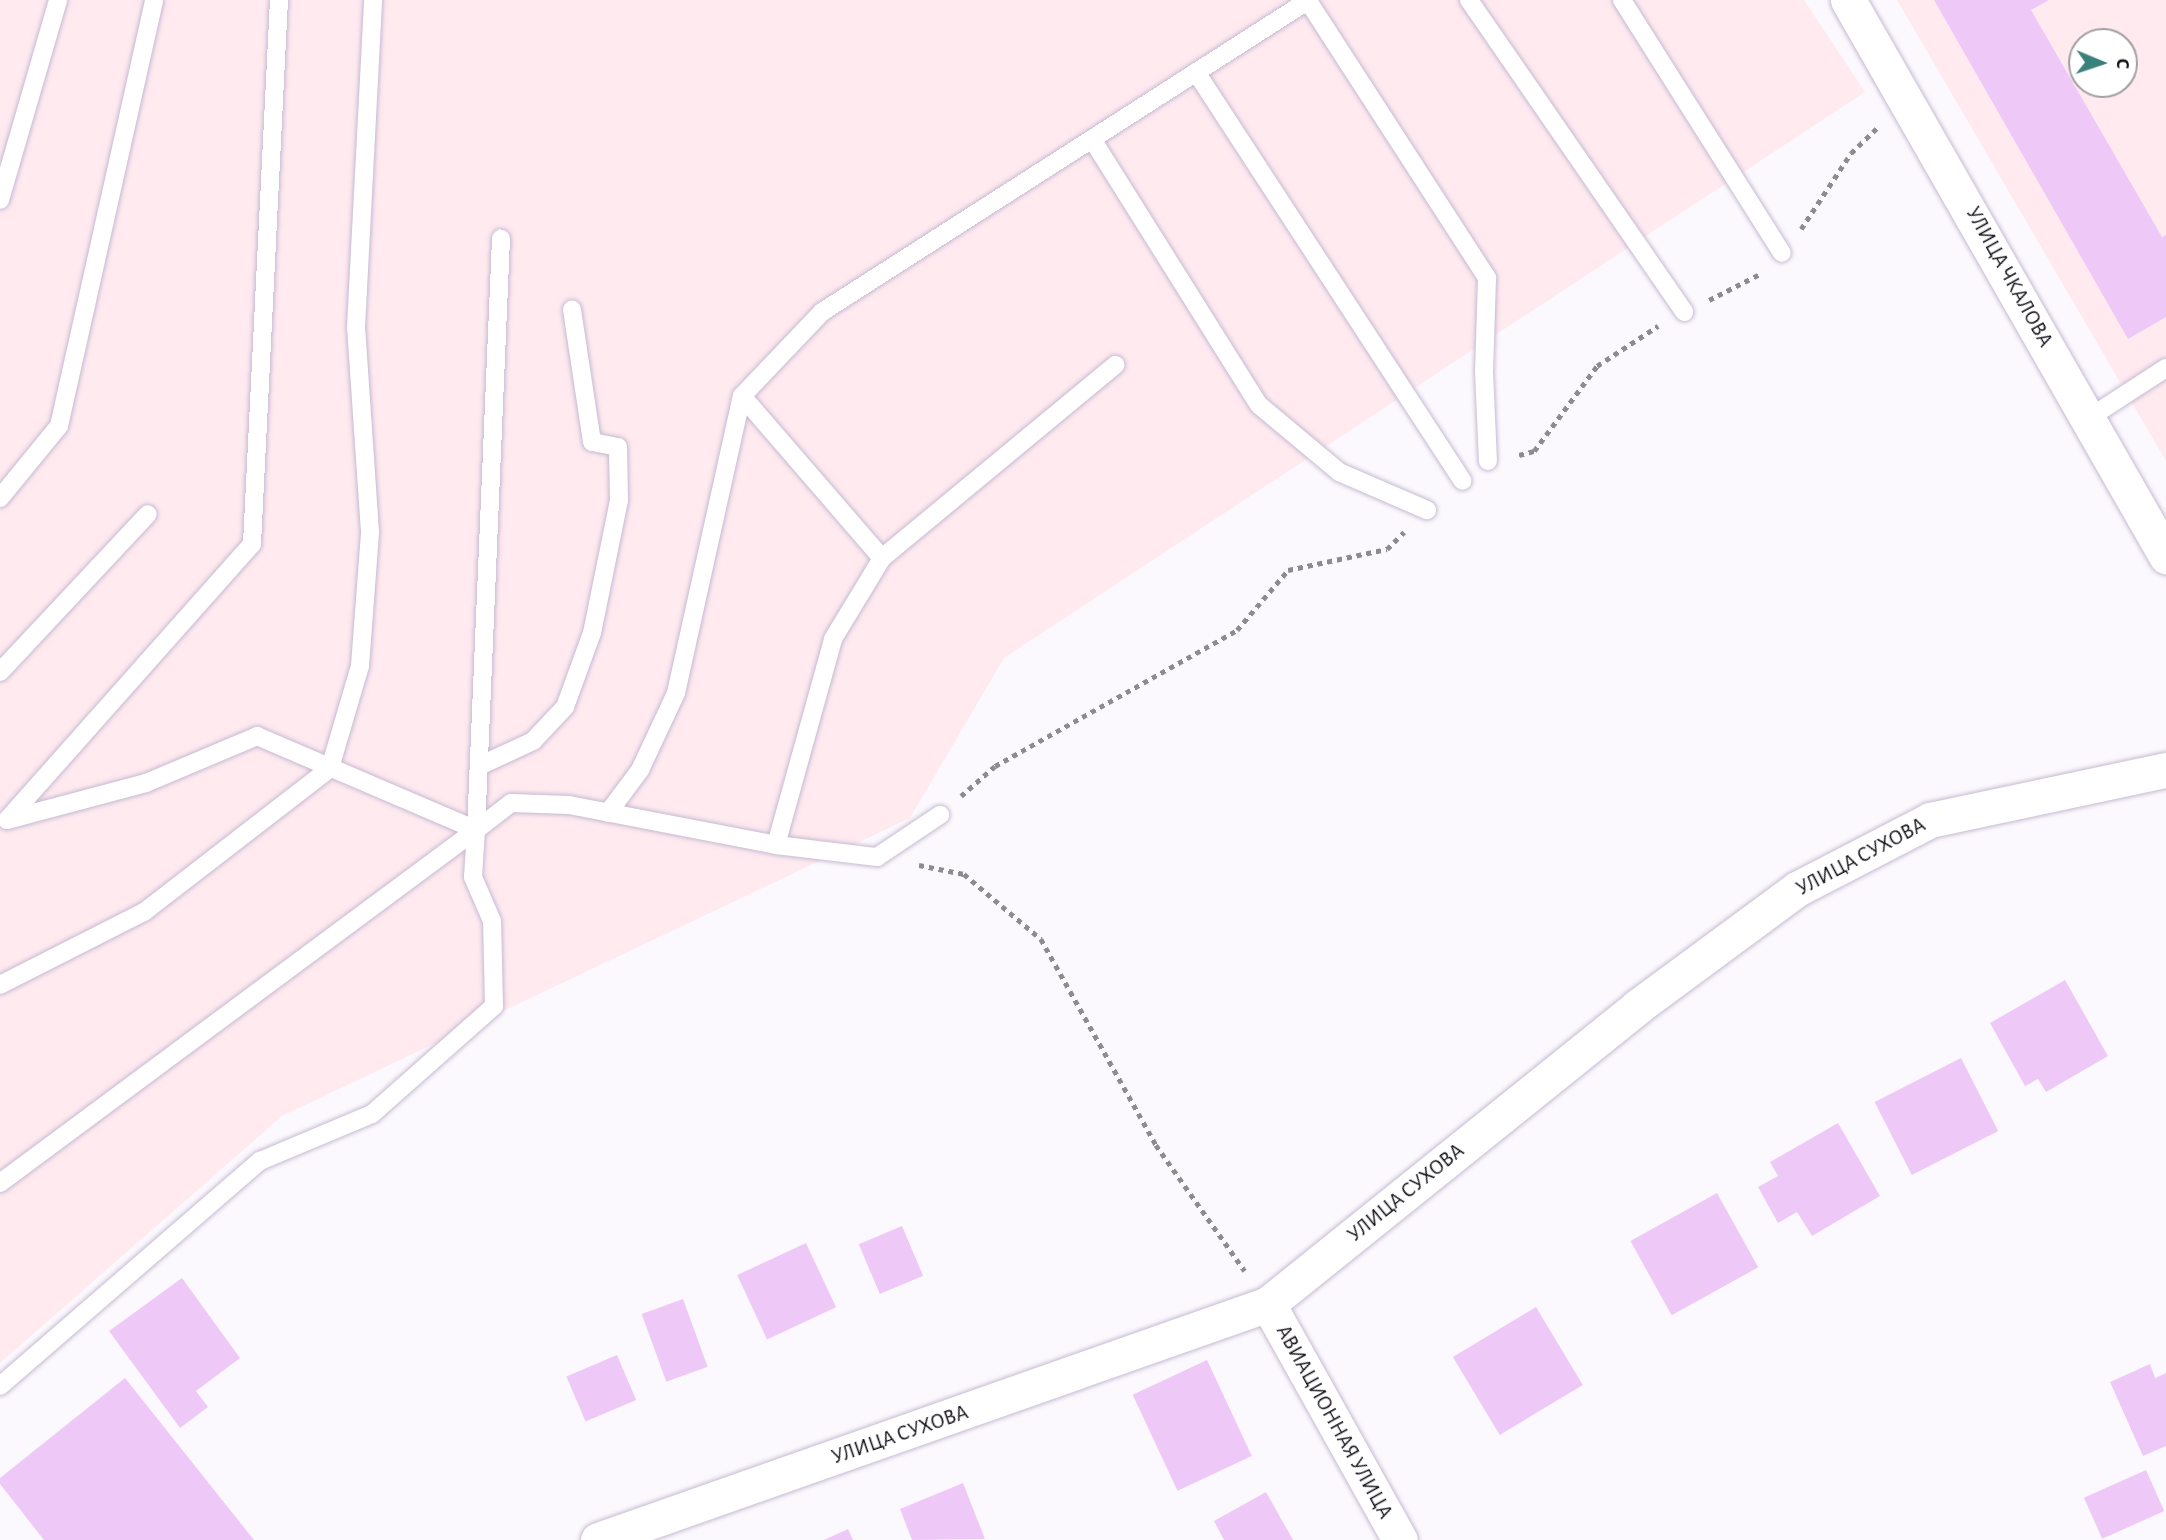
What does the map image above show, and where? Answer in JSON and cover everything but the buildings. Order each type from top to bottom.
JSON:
[{"type":"street","name":"УЛИЦА ЧКАЛОВА","points":[[1848,0],[2166,556]]},
{"type":"street","name":"УЛИЦА СУХОВА","points":[[598,1540],[1268,1304],[1637,1007],[1797,889],[1930,820],[2166,770]]},
{"type":"street","name":"АВИАЦИОННАЯ УЛИЦА","points":[[1268,1304],[1400,1540]]},
{"type":"lane","points":[[0,200],[58,0]]},
{"type":"lane","points":[[0,498],[59,426],[155,0]]},
{"type":"lane","points":[[4,821],[252,544],[279,0]]},
{"type":"lane","points":[[0,985],[144,912],[330,768],[360,666],[370,532],[356,327],[373,0]]},
{"type":"lane","points":[[608,813],[640,769],[676,693],[742,396],[822,312],[1308,0],[1487,278],[1484,371],[1488,461]]},
{"type":"lane","points":[[1469,0],[1684,312]]},
{"type":"lane","points":[[1622,0],[1782,253]]},
{"type":"lane","points":[[1196,72],[1463,481]]},
{"type":"lane","points":[[1093,139],[1259,405],[1339,472],[1427,510]]},
{"type":"lane","points":[[0,1386],[260,1161],[372,1114],[494,1006],[492,921],[473,877],[502,239]]},
{"type":"lane","points":[[479,766],[533,741],[565,707],[592,633],[619,500],[618,447],[592,442],[572,310]]},
{"type":"lane","points":[[776,845],[833,639],[882,558],[1115,365]]},
{"type":"lane","points":[[2089,418],[2166,368]]},
{"type":"lane","points":[[742,396],[882,558]]},
{"type":"lane","points":[[0,672],[148,514]]},
{"type":"lane","points":[[4,821],[146,783],[257,736],[476,830]]},
{"type":"lane","points":[[0,1183],[511,803],[569,805],[776,845],[877,857],[940,815]]},
{"type":"path","points":[[877,857],[964,874],[1041,939],[1156,1145],[1268,1304]]},
{"type":"shaded area","points":[[0,0],[1804,0],[1865,92],[1004,658],[910,818],[282,1116],[0,1363]]},
{"type":"shaded area","points":[[1897,0],[2166,0],[2166,461]]}]
